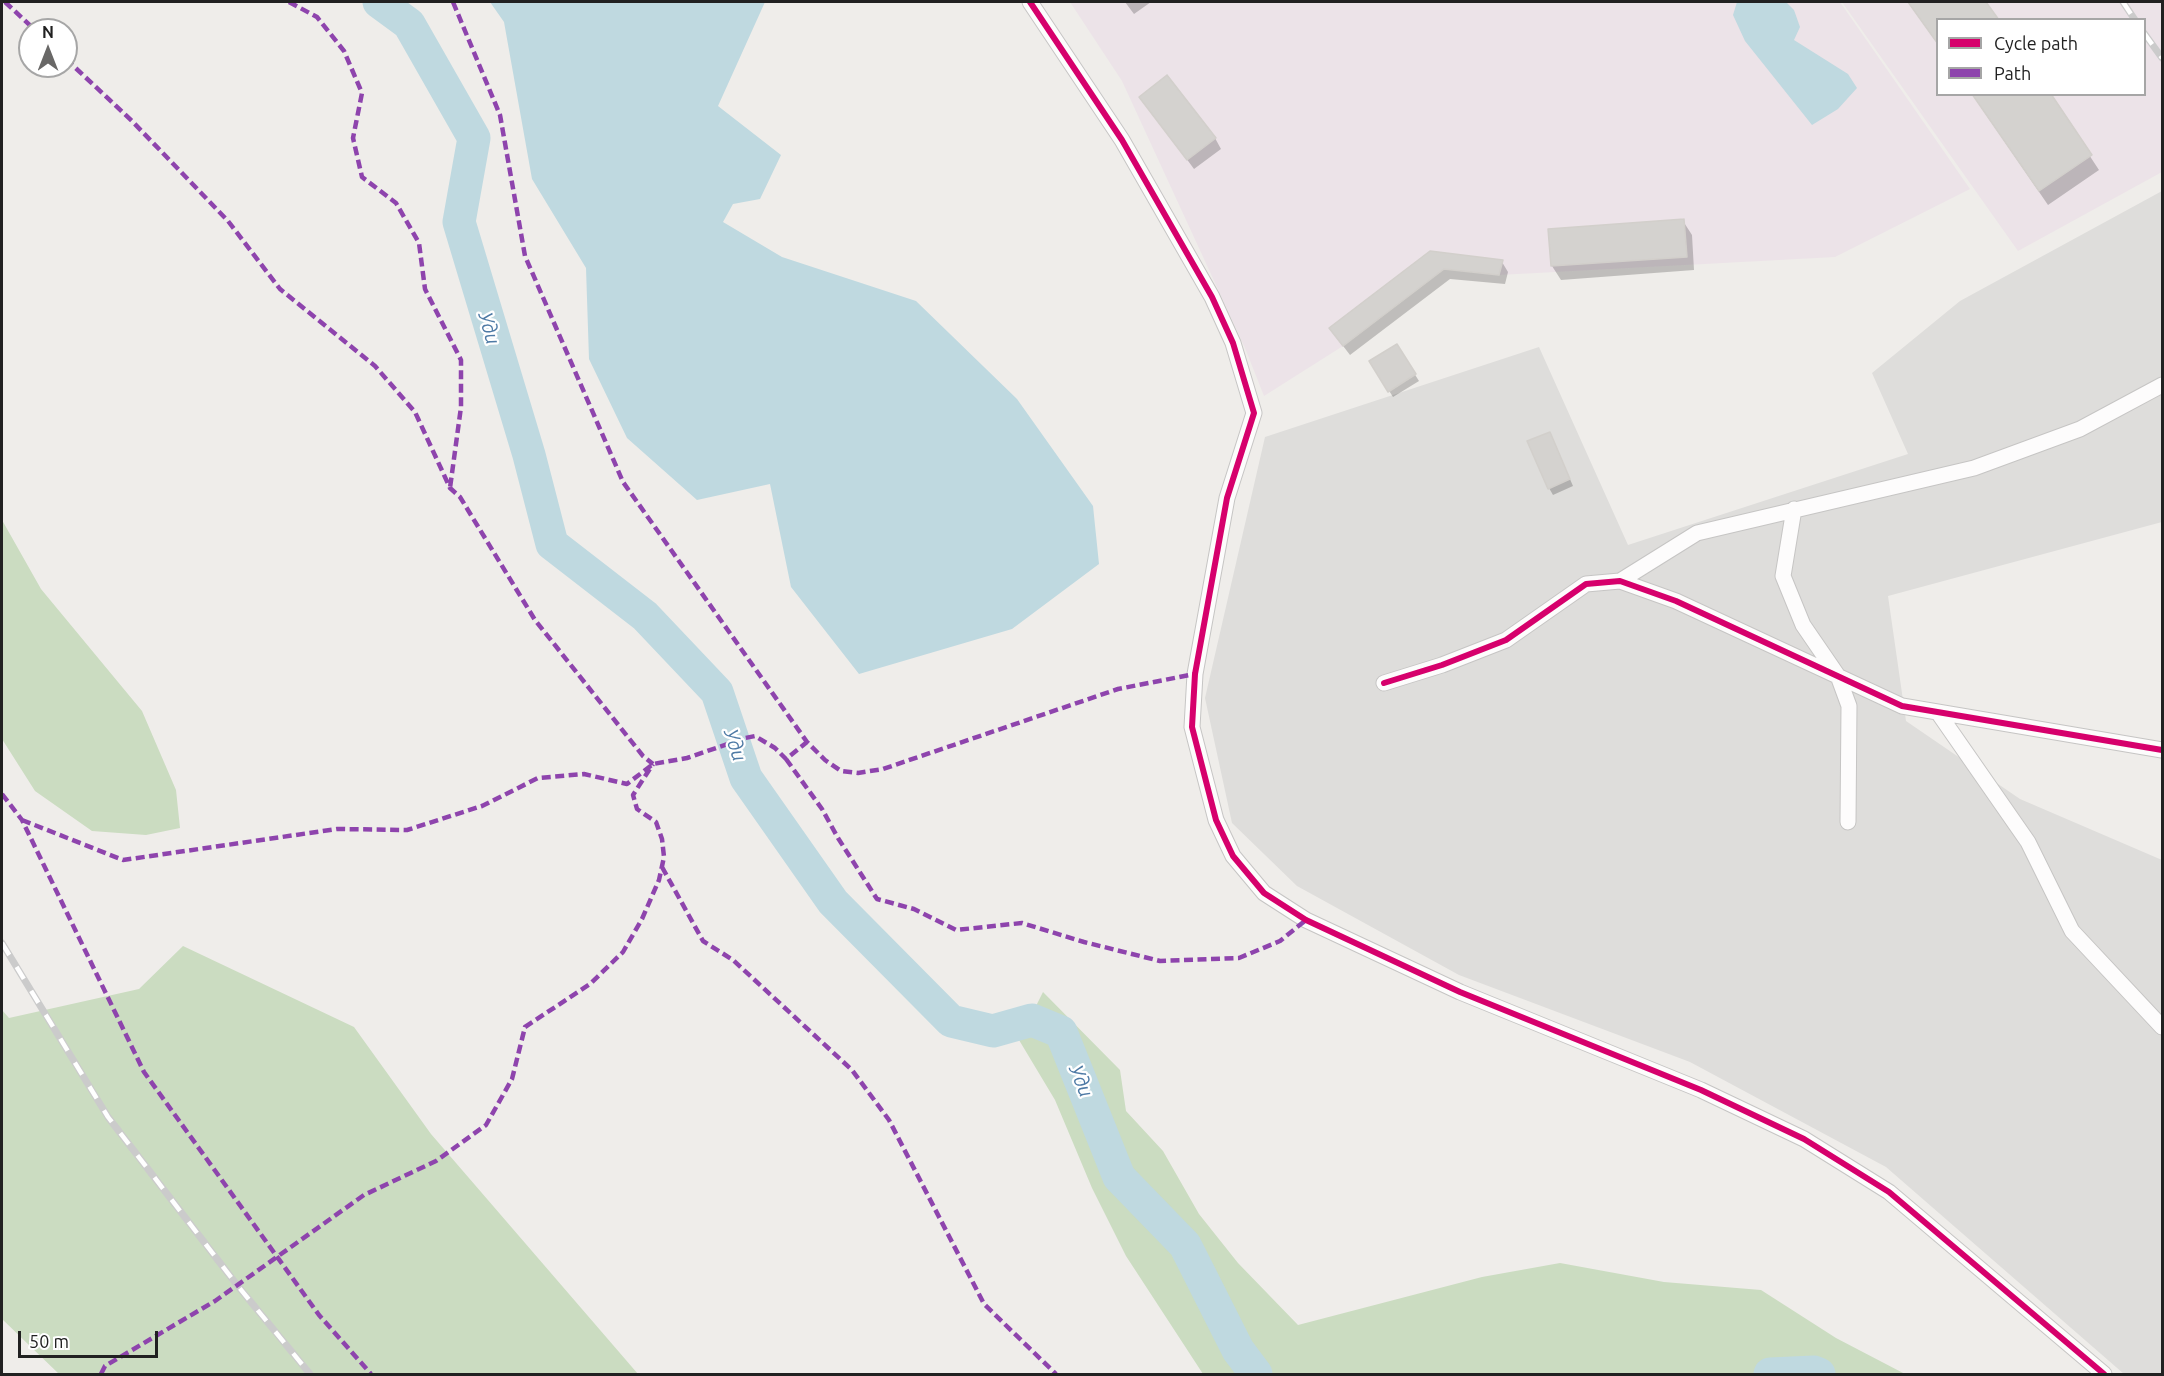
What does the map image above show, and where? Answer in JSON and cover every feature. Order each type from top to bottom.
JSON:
[{"type":"street","points":[[1030,2],[1122,140],[1212,297],[1233,343],[1254,413],[1227,498],[1195,674],[1192,727],[1216,820],[1233,856],[1264,893],[1306,920],[1460,992],[1701,1090],[1804,1140],[1889,1192],[2104,1374]]},
{"type":"street","points":[[1620,581],[1698,533],[1794,508],[1974,468],[2080,429],[2163,385]]},
{"type":"street","points":[[1794,508],[1783,576],[1803,625],[1838,676],[1849,706],[1848,822]]},
{"type":"street","points":[[1384,683],[1442,665],[1506,640],[1586,584],[1620,581],[1676,602],[1902,706],[2163,750]]},
{"type":"street","points":[[1939,714],[2028,842],[2072,931],[2163,1027]]},
{"type":"shaded area","points":[[1070,2],[1840,2],[1970,189],[1835,257],[1499,275],[1444,269],[1343,346],[1264,396],[1245,348],[1122,81]]},
{"type":"shaded area","points":[[1842,2],[2162,2],[2162,172],[2018,251]]},
{"type":"shaded area","points":[[2162,191],[2162,522],[1888,596],[1906,721],[2020,799],[2162,860],[2162,1374],[2124,1374],[1886,1167],[1690,1062],[1459,975],[1297,886],[1232,823],[1205,698],[1265,437],[1539,347],[1628,545],[1908,454],[1872,373],[1960,301]]},
{"type":"green space","points":[[2,520],[41,589],[142,711],[176,790],[180,828],[146,835],[92,831],[35,791],[2,739]]},
{"type":"green space","points":[[183,946],[354,1027],[431,1134],[638,1374],[59,1374],[2,1319],[2,1010],[9,1018],[139,989]]},
{"type":"green space","points":[[1043,992],[1120,1070],[1126,1111],[1163,1151],[1199,1214],[1238,1263],[1298,1325],[1482,1277],[1560,1263],[1664,1282],[1761,1290],[1836,1338],[1905,1374],[1203,1374],[1126,1256],[1092,1188],[1055,1100],[1019,1040]]},
{"type":"water","points":[[490,2],[765,2],[718,106],[781,155],[760,199],[733,204],[723,222],[782,257],[916,301],[1017,399],[1093,506],[1099,564],[1012,629],[859,674],[791,587],[770,484],[697,500],[627,438],[589,359],[586,268],[532,179],[504,22]]},
{"type":"water","points":[[1737,2],[1786,2],[1794,10],[1800,27],[1794,40],[1848,74],[1857,88],[1838,109],[1812,125],[1745,41],[1733,15]]},
{"type":"building","points":[[1908,2],[1986,2],[1998,18],[1936,18],[1936,41]]},
{"type":"building","points":[[1167,75],[1216,138],[1187,160],[1139,97]]},
{"type":"building","points":[[1973,96],[2052,96],[2092,155],[2039,191]]},
{"type":"building","points":[[1684,219],[1687,257],[1551,266],[1548,229]]},
{"type":"building","points":[[1430,251],[1503,260],[1499,275],[1444,269],[1343,346],[1329,328]]},
{"type":"building","points":[[1397,344],[1416,374],[1388,392],[1369,361]]},
{"type":"building","points":[[1550,432],[1570,479],[1548,489],[1527,441]]},
{"type":"waterway","name":"Уди","points":[[379,2],[409,24],[474,138],[459,222],[529,455],[552,544],[645,616],[717,692],[746,778],[833,902],[951,1021],[993,1031],[1032,1020],[1061,1032],[1119,1177],[1185,1245],[1238,1350],[1256,1374]]},
{"type":"waterway","name":"Уди","points":[[1770,1374],[1814,1372],[1819,1374]]},
{"type":"railway","points":[[2123,2],[2134,18]]},
{"type":"railway","points":[[2146,36],[2162,58]]},
{"type":"railway","points":[[2,943],[108,1117],[237,1285],[310,1374]]},
{"type":"marked path","points":[[5,2],[22,18]]},
{"type":"marked path","points":[[289,2],[317,17],[344,51],[362,93],[353,138],[362,177],[396,203],[419,243],[425,289],[461,360],[461,407],[450,488]]},
{"type":"marked path","points":[[453,2],[500,115],[525,256],[623,482],[807,742],[825,760],[841,771],[858,773],[883,769],[1118,689],[1195,674]]},
{"type":"marked path","points":[[78,70],[132,121],[228,221],[280,289],[375,366],[415,412],[450,488],[460,497],[535,620],[643,756],[653,764]]},
{"type":"marked path","points":[[22,820],[123,860],[337,829],[407,830],[482,806],[538,778],[584,774],[627,784],[653,764],[687,758],[745,738],[755,736],[775,748],[786,759],[807,742]]},
{"type":"marked path","points":[[786,759],[822,809],[877,899],[914,909],[956,930],[1022,923],[1084,942],[1160,961],[1239,958],[1280,941],[1306,920]]},
{"type":"marked path","points":[[101,1374],[105,1366],[215,1301],[364,1195],[436,1161],[486,1125],[512,1079],[525,1027],[590,984],[623,952],[642,919],[659,880],[664,857],[662,839],[656,822],[637,809],[633,795],[653,764]]},
{"type":"marked path","points":[[2,794],[22,820],[144,1072],[319,1315],[371,1374]]},
{"type":"marked path","points":[[662,867],[703,941],[733,960],[852,1070],[889,1120],[984,1304],[1056,1374]]},
{"type":"cycle path","points":[[1030,2],[1122,140],[1212,297],[1233,343],[1254,413],[1227,498],[1195,674],[1192,727],[1216,820],[1233,856],[1264,893],[1306,920],[1460,992],[1701,1090],[1804,1139],[1889,1192],[2104,1374]]},
{"type":"cycle path","points":[[1384,683],[1442,665],[1506,640],[1586,584],[1620,581],[1676,601],[1902,706],[2162,750]]}]
